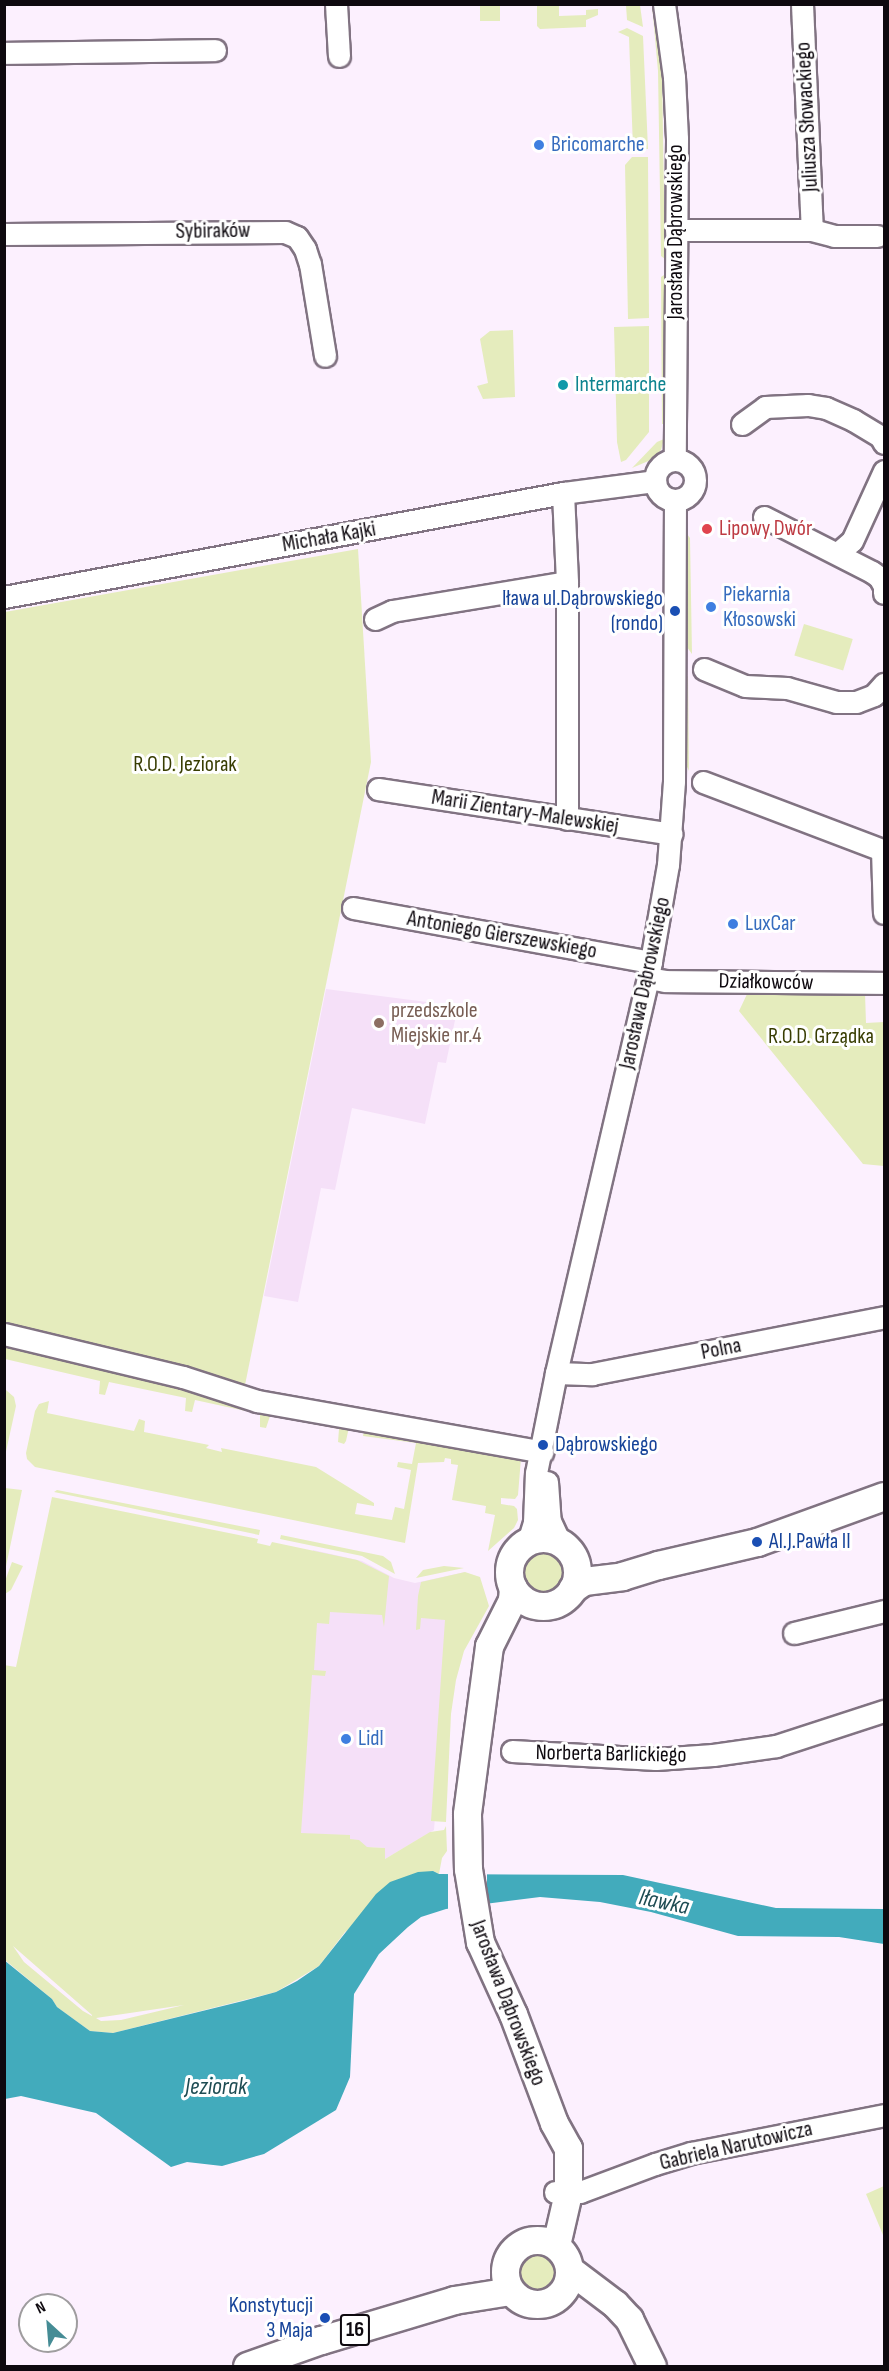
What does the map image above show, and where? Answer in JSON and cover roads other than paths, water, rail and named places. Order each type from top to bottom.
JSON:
[{"type":"main road","points":[[658,1565],[584,1562],[544,1538],[528,1542],[515,1553],[511,1561],[510,1579],[513,1588],[528,1602],[537,1605],[557,1603],[584,1581],[622,1576],[658,1565],[757,1542],[885,1496]]},
{"type":"main road","points":[[567,1550],[577,1569],[572,1589]]},
{"type":"main road","name":"Jarosława Dąbrowskiego","points":[[513,1588],[512,1600],[489,1646],[488,1668],[470,1785],[467,1852],[475,1920],[483,1950],[513,2014],[554,2123],[568,2148],[570,2169],[547,2243]]},
{"type":"main road","name":"Jarosława Dąbrowskiego","points":[[488,1668],[503,1649],[519,1618],[527,1610],[537,1605]]},
{"type":"main road","points":[[526,2242],[547,2243],[563,2252],[566,2282],[554,2301],[542,2305],[530,2304],[519,2299],[507,2282],[507,2260],[515,2249],[526,2242]]},
{"type":"main road","name":"16","points":[[247,2367],[321,2340],[507,2282]]},
{"type":"main road","points":[[566,2282],[615,2326],[635,2367]]},
{"type":"main road","points":[[566,2282],[615,2304],[629,2319],[652,2367]]},
{"type":"street","points":[[336,4],[339,56]]},
{"type":"street","name":"Jarosława Dąbrowskiego","points":[[664,4],[674,77],[677,139],[675,460]]},
{"type":"street","name":"Juliusza Słowackiego","points":[[802,4],[812,230]]},
{"type":"street","points":[[4,53],[215,50]]},
{"type":"street","points":[[676,231],[812,230],[834,236],[877,236]]},
{"type":"street","name":"Sybiraków","points":[[4,234],[285,232],[297,237],[305,249],[310,264],[325,356]]},
{"type":"street","points":[[742,424],[765,407],[808,405],[826,408],[853,420],[880,436],[885,443]]},
{"type":"street","points":[[675,460],[689,466],[695,478],[692,491],[687,496],[675,500],[661,494],[655,481],[661,466],[675,460]]},
{"type":"street","points":[[838,554],[852,541],[885,471]]},
{"type":"street","name":"Michała Kajki","points":[[5,596],[563,493],[655,481]]},
{"type":"street","points":[[563,493],[567,582],[567,819]]},
{"type":"street","name":"Jarosława Dąbrowskiego","points":[[528,1542],[534,1522],[536,1473],[556,1372],[649,970],[672,834],[675,500]]},
{"type":"street","points":[[764,517],[879,577],[885,593]]},
{"type":"street","points":[[375,619],[392,610],[567,582]]},
{"type":"street","points":[[704,669],[745,686],[787,688],[836,702],[856,702],[874,695],[885,684]]},
{"type":"street","points":[[703,782],[882,850],[885,913]]},
{"type":"street","name":"Marii Zientary-Malewskiej","points":[[378,789],[672,834]]},
{"type":"street","name":"Antoniego Gierszewskiego","points":[[353,908],[649,970]]},
{"type":"street","name":"Działkowców","points":[[649,970],[665,981],[885,983]]},
{"type":"street","name":"Polna","points":[[556,1372],[592,1374],[885,1317]]},
{"type":"street","points":[[4,1334],[183,1377],[257,1401],[541,1455]]},
{"type":"street","name":"Jarosława Dąbrowskiego","points":[[541,1455],[547,1474],[550,1521],[567,1550]]},
{"type":"street","points":[[794,1633],[885,1611]]},
{"type":"street","name":"Norberta Barlickiego","points":[[512,1751],[656,1759],[713,1755],[776,1746],[885,1711]]},
{"type":"street","name":"Gabriela Narutowicza","points":[[561,2192],[596,2188],[655,2164],[691,2153],[885,2115]]},
{"type":"water","name":"Jeziorak","points":[[433,1871],[439,1874],[623,1875],[776,1908],[884,1909],[884,1944],[839,1937],[738,1936],[651,1912],[600,1902],[540,1897],[446,1909],[421,1917],[408,1927],[379,1954],[354,1994],[350,2077],[336,2110],[264,2154],[222,2166],[187,2162],[171,2167],[96,2113],[21,2096],[5,2099],[4,1960],[52,1999],[57,2007],[90,2031],[113,2033],[276,1992],[319,1966],[376,1894],[390,1882],[418,1872]]},
{"type":"place","name":"Bricomarche","points":[[539,145]]},
{"type":"place","name":"Intermarche","points":[[563,385]]},
{"type":"place","name":"Lipowy Dwór","points":[[707,529]]},
{"type":"place","name":"Piekarnia Kłosowski","points":[[711,607]]},
{"type":"place","name":"Iława ul.Dąbrowskiego (rondo)","points":[[675,611]]},
{"type":"place","name":"LuxCar","points":[[733,924]]},
{"type":"place","name":"przedszkole Miejskie nr.4","points":[[379,1023]]},
{"type":"place","name":"Dąbrowskiego","points":[[543,1445]]},
{"type":"place","name":"Al.J.Pawła II","points":[[757,1542]]},
{"type":"place","name":"Lidl","points":[[346,1739]]},
{"type":"place","name":"Konstytucji 3 Maja","points":[[325,2318]]},
{"type":"park label","name":"R.O.D. Jeziorak","points":[[185,765]]},
{"type":"park label","name":"R.O.D. Grządka","points":[[821,1037]]},
{"type":"water label","name":"Iławka","points":[[664,1902]]}]
